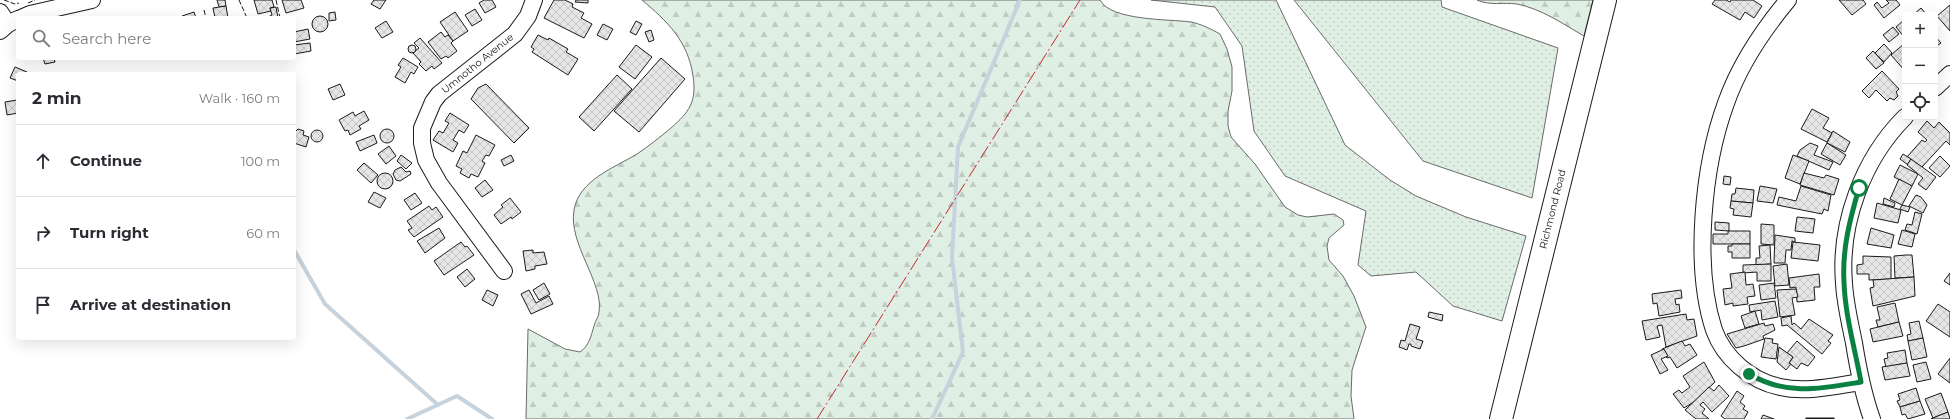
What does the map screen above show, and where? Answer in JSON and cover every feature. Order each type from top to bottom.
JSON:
[{"type":"highway","name":"Richmond Road","points":[[1501,419],[1605,0]]},
{"type":"street","points":[[24,16],[92,0]]},
{"type":"street","name":"Umnotho Avenue","points":[[504,271],[428,165],[421,136],[422,128],[433,102],[439,94],[514,34],[528,16],[534,0]]},
{"type":"street","points":[[1788,0],[1775,16],[1742,67],[1726,103],[1717,133],[1711,160],[1704,209],[1704,272],[1707,300],[1714,331],[1722,347],[1736,363],[1758,380],[1779,387],[1796,390],[1861,382]]},
{"type":"street","points":[[1938,85],[1950,74]]},
{"type":"street","points":[[1872,419],[1861,382],[1844,282],[1844,249],[1850,218],[1864,176],[1884,143],[1903,120]]},
{"type":"green space","points":[[642,0],[1100,0],[1106,7],[1116,12],[1141,18],[1191,22],[1220,34],[1227,49],[1232,67],[1232,91],[1228,111],[1228,126],[1231,137],[1255,164],[1285,207],[1298,215],[1307,217],[1334,214],[1343,220],[1344,225],[1329,238],[1327,246],[1329,260],[1343,276],[1354,296],[1366,327],[1352,370],[1351,396],[1354,419],[526,419],[528,329],[565,349],[580,352],[586,347],[599,314],[599,301],[596,289],[576,236],[574,210],[577,200],[590,183],[599,176],[637,154],[671,128],[683,117],[693,100],[693,76],[686,52],[681,42],[668,24]]},
{"type":"green space","points":[[1151,0],[1276,0],[1345,145],[1390,180],[1416,196],[1466,217],[1526,236],[1502,321],[1453,306],[1416,272],[1371,276],[1358,265],[1366,211],[1285,176],[1254,131],[1242,46],[1215,7]]},
{"type":"green space","points":[[1294,0],[1441,0],[1442,7],[1558,48],[1532,198],[1423,161]]},
{"type":"green space","points":[[1477,0],[1593,0],[1584,36],[1535,9],[1517,4],[1487,3]]},
{"type":"building","points":[[217,0],[225,0],[226,6],[219,7]]},
{"type":"building","points":[[254,0],[272,0],[274,7],[270,8],[271,11],[258,14]]},
{"type":"building","points":[[282,0],[301,0],[304,8],[286,13]]},
{"type":"building","points":[[374,0],[386,0],[380,9],[371,4]]},
{"type":"building","points":[[484,0],[492,0],[496,7],[485,13],[479,3]]},
{"type":"building","points":[[554,0],[565,0],[573,4],[572,7],[584,13],[581,18],[592,24],[584,38],[544,18]]},
{"type":"building","points":[[576,0],[588,0],[588,3],[575,2]]},
{"type":"building","points":[[1715,0],[1726,0],[1730,2],[1731,0],[1753,0],[1762,6],[1754,18],[1745,12],[1740,20],[1712,4]]},
{"type":"building","points":[[1839,0],[1863,0],[1866,4],[1852,15]]},
{"type":"building","points":[[1886,0],[1896,0],[1900,5],[1884,18],[1874,5],[1877,2],[1882,8],[1889,3]]},
{"type":"building","points":[[1950,5],[1950,31],[1938,17],[1938,15]]},
{"type":"building","points":[[226,6],[228,16],[215,16],[213,8]]},
{"type":"building","points":[[276,7],[278,16],[270,16],[272,15],[270,8]]},
{"type":"building","points":[[1921,8],[1924,12],[1916,12]]},
{"type":"building","points":[[475,9],[482,20],[472,26],[465,15]]},
{"type":"building","points":[[194,12],[195,16],[182,16]]},
{"type":"building","points":[[335,12],[336,20],[329,21],[329,13]]},
{"type":"building","points":[[455,12],[468,31],[453,41],[440,22]]},
{"type":"building","points":[[320,16],[327,21],[328,24],[323,31],[320,32],[313,27],[312,24],[317,17]]},
{"type":"building","points":[[386,21],[393,32],[382,38],[375,28]]},
{"type":"building","points":[[636,21],[642,24],[636,35],[630,32]]},
{"type":"building","points":[[1902,22],[1902,34],[1896,27]]},
{"type":"building","points":[[603,24],[613,29],[607,40],[597,35]]},
{"type":"building","points":[[1893,27],[1899,34],[1889,42],[1883,35]]},
{"type":"building","points":[[308,29],[310,39],[296,42],[296,32]]},
{"type":"building","points":[[651,30],[654,40],[649,42],[645,32]]},
{"type":"building","points":[[441,32],[445,37],[448,35],[453,41],[451,43],[457,51],[448,58],[446,56],[441,59],[428,42]]},
{"type":"building","points":[[538,35],[548,40],[549,38],[568,49],[566,52],[578,59],[568,75],[532,52],[534,49],[531,47]]},
{"type":"building","points":[[420,38],[442,63],[434,69],[432,66],[426,71],[419,64],[421,62],[413,53],[419,48],[414,43]]},
{"type":"building","points":[[310,43],[311,51],[296,54],[296,45]]},
{"type":"building","points":[[1884,44],[1892,53],[1884,62],[1875,53]]},
{"type":"building","points":[[410,45],[414,45],[416,49],[414,53],[410,53],[408,51],[408,47]]},
{"type":"building","points":[[636,45],[652,57],[635,79],[619,67]]},
{"type":"building","points":[[1902,46],[1902,68],[1891,55]]},
{"type":"building","points":[[1873,51],[1884,63],[1876,69],[1866,58]]},
{"type":"building","points":[[403,58],[418,67],[414,74],[411,72],[405,83],[395,77],[401,67],[398,65]]},
{"type":"building","points":[[661,58],[685,79],[639,132],[614,111]]},
{"type":"building","points":[[44,60],[54,60],[55,62],[45,64]]},
{"type":"building","points":[[15,67],[27,72],[16,72],[16,80],[10,78]]},
{"type":"building","points":[[1882,71],[1899,89],[1896,92],[1898,96],[1894,100],[1890,98],[1887,101],[1876,90],[1869,98],[1862,91]]},
{"type":"building","points":[[617,75],[632,89],[594,131],[579,117]]},
{"type":"building","points":[[340,84],[345,95],[333,100],[328,89]]},
{"type":"building","points":[[486,84],[529,128],[514,143],[471,99],[478,88]]},
{"type":"building","points":[[16,100],[16,113],[7,115],[5,102]]},
{"type":"building","points":[[1812,109],[1829,118],[1823,128],[1832,133],[1827,142],[1801,129]]},
{"type":"building","points":[[364,111],[369,120],[359,126],[361,129],[350,135],[348,130],[345,131],[339,120],[353,112],[355,116]]},
{"type":"building","points":[[450,113],[469,125],[464,133],[459,130],[453,140],[458,143],[453,152],[433,140],[439,131],[443,133],[449,123],[445,121]]},
{"type":"building","points":[[1927,121],[1934,128],[1939,122],[1950,133],[1950,145],[1946,141],[1922,167],[1907,157],[1922,140],[1925,142],[1927,140],[1918,132]]},
{"type":"building","points":[[298,129],[304,131],[303,135],[309,137],[306,147],[296,144],[296,131]]},
{"type":"building","points":[[387,129],[392,131],[394,136],[392,141],[387,143],[382,141],[380,136],[382,131]]},
{"type":"building","points":[[317,130],[321,132],[323,136],[321,140],[317,142],[313,140],[311,136],[313,132]]},
{"type":"building","points":[[1833,131],[1850,142],[1845,152],[1827,143]]},
{"type":"building","points":[[374,135],[377,143],[360,151],[356,142]]},
{"type":"building","points":[[476,135],[495,145],[489,156],[486,155],[482,161],[485,163],[478,177],[471,174],[469,178],[460,173],[462,169],[456,166],[463,151],[467,153]]},
{"type":"building","points":[[1810,143],[1818,146],[1814,155],[1833,162],[1829,170],[1797,156],[1800,150]]},
{"type":"building","points":[[1827,143],[1846,155],[1840,165],[1821,154]]},
{"type":"building","points":[[389,146],[396,156],[386,164],[378,154]]},
{"type":"building","points":[[1903,154],[1911,159],[1908,165],[1900,159]]},
{"type":"building","points":[[401,155],[412,163],[406,169],[397,161]]},
{"type":"building","points":[[511,155],[514,161],[504,166],[501,160]]},
{"type":"building","points":[[1793,155],[1809,161],[1800,184],[1785,178]]},
{"type":"building","points":[[1940,156],[1950,166],[1940,177],[1929,168]]},
{"type":"building","points":[[1911,159],[1936,177],[1926,190],[1918,184],[1923,178],[1907,165]]},
{"type":"building","points":[[364,163],[378,175],[371,183],[357,170]]},
{"type":"building","points":[[1900,165],[1918,174],[1912,186],[1894,177]]},
{"type":"building","points":[[401,167],[406,172],[410,171],[411,174],[400,181],[396,180],[393,174],[395,170]]},
{"type":"building","points":[[385,173],[391,175],[393,181],[391,187],[385,189],[379,187],[377,181],[379,175]]},
{"type":"building","points":[[1804,173],[1824,178],[1826,175],[1839,179],[1834,195],[1800,185]]},
{"type":"building","points":[[1724,176],[1731,177],[1730,185],[1723,184]]},
{"type":"building","points":[[1899,179],[1912,186],[1902,205],[1890,199]]},
{"type":"building","points":[[485,180],[493,190],[482,197],[475,188]]},
{"type":"building","points":[[1760,186],[1777,189],[1773,203],[1757,201]]},
{"type":"building","points":[[1801,186],[1831,195],[1828,211],[1824,209],[1822,214],[1777,205],[1779,197],[1796,201]]},
{"type":"building","points":[[1736,188],[1754,190],[1753,203],[1731,201],[1732,194],[1735,194]]},
{"type":"building","points":[[374,192],[386,198],[380,208],[368,202]]},
{"type":"building","points":[[415,193],[422,203],[411,210],[404,200]]},
{"type":"building","points":[[1916,195],[1921,197],[1927,205],[1923,213],[1909,206]]},
{"type":"building","points":[[510,198],[521,212],[512,219],[511,217],[501,224],[494,215],[503,207],[501,205]]},
{"type":"building","points":[[1884,198],[1895,203],[1894,207],[1883,204]]},
{"type":"building","points":[[1731,201],[1753,203],[1751,217],[1733,215],[1734,209],[1730,208]]},
{"type":"building","points":[[1877,203],[1901,210],[1898,223],[1874,218]]},
{"type":"building","points":[[1902,205],[1910,207],[1908,212],[1900,209]]},
{"type":"building","points":[[429,206],[432,210],[436,207],[443,217],[414,237],[408,230],[412,228],[407,221]]},
{"type":"building","points":[[1915,212],[1922,214],[1917,234],[1905,230],[1907,224],[1912,225]]},
{"type":"building","points":[[1797,217],[1815,219],[1813,233],[1795,231]]},
{"type":"building","points":[[1715,222],[1729,223],[1729,231],[1715,230]]},
{"type":"building","points":[[1761,224],[1774,225],[1774,245],[1761,244]]},
{"type":"building","points":[[439,228],[445,238],[425,253],[417,241]]},
{"type":"building","points":[[1871,228],[1894,235],[1891,248],[1867,244]]},
{"type":"building","points":[[1902,230],[1915,234],[1912,247],[1898,244]]},
{"type":"building","points":[[1728,231],[1750,231],[1750,244],[1713,244],[1713,234],[1728,234]]},
{"type":"building","points":[[1775,235],[1795,238],[1795,242],[1792,241],[1791,250],[1786,250],[1785,263],[1774,263]]},
{"type":"building","points":[[461,242],[465,247],[467,246],[474,255],[444,275],[434,261]]},
{"type":"building","points":[[1793,242],[1820,245],[1818,261],[1791,258]]},
{"type":"building","points":[[1732,244],[1750,244],[1750,258],[1732,258],[1732,252],[1728,252],[1728,246],[1732,246]]},
{"type":"building","points":[[1770,245],[1771,264],[1756,265],[1756,258],[1760,258],[1759,246]]},
{"type":"building","points":[[533,250],[533,253],[544,252],[547,264],[535,266],[535,269],[526,271],[523,251]]},
{"type":"building","points":[[1912,255],[1914,277],[1895,278],[1894,256]]},
{"type":"building","points":[[1863,256],[1891,257],[1891,279],[1869,280],[1869,274],[1857,274],[1857,265],[1863,264]]},
{"type":"building","points":[[1771,264],[1771,281],[1757,281],[1757,272],[1743,273],[1743,265]]},
{"type":"building","points":[[1787,264],[1789,285],[1775,286],[1773,266]]},
{"type":"building","points":[[467,269],[475,279],[465,287],[457,277]]},
{"type":"building","points":[[1745,272],[1746,285],[1753,284],[1755,296],[1747,297],[1748,304],[1733,306],[1733,303],[1725,305],[1723,289],[1732,288],[1730,274]]},
{"type":"building","points":[[1950,273],[1950,285],[1944,281]]},
{"type":"building","points":[[1819,274],[1820,287],[1814,287],[1815,300],[1797,302],[1796,287],[1790,288],[1789,278]]},
{"type":"building","points":[[1914,277],[1915,296],[1873,306],[1870,288],[1874,287],[1873,280]]},
{"type":"building","points":[[544,283],[550,294],[539,300],[533,290]]},
{"type":"building","points":[[1774,283],[1776,298],[1761,300],[1759,285]]},
{"type":"building","points":[[1796,289],[1798,297],[1792,298],[1795,315],[1780,317],[1777,290]]},
{"type":"building","points":[[487,290],[498,295],[493,306],[482,300]]},
{"type":"building","points":[[529,290],[536,303],[549,296],[553,304],[531,314],[521,294]]},
{"type":"building","points":[[1681,290],[1682,298],[1675,299],[1676,305],[1679,304],[1680,312],[1659,316],[1657,303],[1653,304],[1652,294]]},
{"type":"building","points":[[1775,301],[1778,317],[1762,320],[1761,310],[1750,312],[1749,305]]},
{"type":"building","points":[[1895,303],[1899,322],[1878,327],[1876,320],[1880,320],[1877,307]]},
{"type":"building","points":[[1938,304],[1950,312],[1950,337],[1926,321]]},
{"type":"building","points":[[1755,311],[1759,324],[1745,328],[1741,316]]},
{"type":"building","points":[[1429,312],[1443,315],[1442,321],[1428,317]]},
{"type":"building","points":[[1686,314],[1687,320],[1694,319],[1697,336],[1666,347],[1662,325],[1657,326],[1660,337],[1646,340],[1642,321]]},
{"type":"building","points":[[1791,316],[1792,325],[1794,323],[1801,329],[1809,319],[1833,335],[1828,341],[1831,343],[1822,354],[1787,325],[1782,326],[1781,318]]},
{"type":"building","points":[[1919,321],[1923,338],[1908,341],[1907,335],[1911,334],[1909,323]]},
{"type":"building","points":[[1899,322],[1903,336],[1873,342],[1870,329]]},
{"type":"building","points":[[1764,323],[1765,326],[1773,324],[1775,330],[1763,336],[1764,339],[1744,346],[1736,348],[1727,334]]},
{"type":"building","points":[[1410,324],[1420,327],[1416,339],[1423,341],[1420,349],[1411,346],[1411,344],[1409,344],[1407,350],[1399,347],[1401,340],[1405,341]]},
{"type":"building","points":[[1765,338],[1773,339],[1772,343],[1778,344],[1776,359],[1761,357]]},
{"type":"building","points":[[1923,338],[1927,357],[1912,360],[1908,341]]},
{"type":"building","points":[[1682,341],[1685,346],[1690,344],[1697,355],[1677,368],[1670,357],[1667,358],[1662,349]]},
{"type":"building","points":[[1797,341],[1815,357],[1808,366],[1801,363],[1797,369],[1789,363],[1793,357],[1787,353]]},
{"type":"building","points":[[1779,347],[1793,357],[1789,363],[1791,364],[1786,370],[1777,362]]},
{"type":"building","points":[[1664,349],[1668,356],[1661,359],[1668,370],[1660,374],[1651,355]]},
{"type":"building","points":[[1905,350],[1907,363],[1886,367],[1884,359],[1888,358],[1887,353]]},
{"type":"building","points":[[1950,358],[1950,383],[1938,374]]},
{"type":"building","points":[[1704,362],[1715,382],[1695,401],[1684,408],[1673,394],[1679,390],[1682,393],[1690,387],[1683,376]]},
{"type":"building","points":[[1926,362],[1931,379],[1917,382],[1913,365]]},
{"type":"building","points":[[1907,363],[1910,376],[1885,380],[1882,367]]},
{"type":"building","points":[[1719,385],[1729,396],[1712,412],[1703,402],[1700,405],[1705,409],[1702,413],[1709,419],[1696,419],[1685,410],[1709,387],[1714,391]]},
{"type":"building","points":[[1916,388],[1920,401],[1900,407],[1897,401],[1900,400],[1898,394]]},
{"type":"building","points":[[1737,391],[1744,396],[1740,402],[1745,406],[1743,409],[1748,412],[1744,419],[1725,419],[1721,416]]},
{"type":"building","points":[[1941,393],[1948,412],[1933,418],[1925,399]]},
{"type":"building","points":[[1920,401],[1925,414],[1908,419],[1905,414],[1902,415],[1900,407]]},
{"type":"building","points":[[1948,412],[1950,419],[1931,419],[1933,418]]},
{"type":"building","points":[[1763,415],[1774,419],[1761,419]]},
{"type":"building","points":[[1834,418],[1834,419],[1806,419]]},
{"type":"waterway","points":[[932,419],[963,352],[952,258],[958,147],[1020,0]]},
{"type":"waterway","points":[[296,253],[325,304],[438,405]]},
{"type":"waterway","points":[[407,419],[457,396],[492,419]]},
{"type":"fence","points":[[4,0],[15,4],[19,3]]},
{"type":"fence","points":[[28,3],[35,0]]},
{"type":"fence","points":[[239,0],[246,16]]},
{"type":"fence","points":[[276,0],[280,16]]},
{"type":"fence","points":[[204,10],[206,16]]},
{"type":"power","points":[[817,419],[1080,0]]},
{"type":"route","points":[[1749,374],[1758,380],[1779,387],[1796,390],[1861,382],[1844,282],[1844,249],[1850,218],[1859,188]]}]
